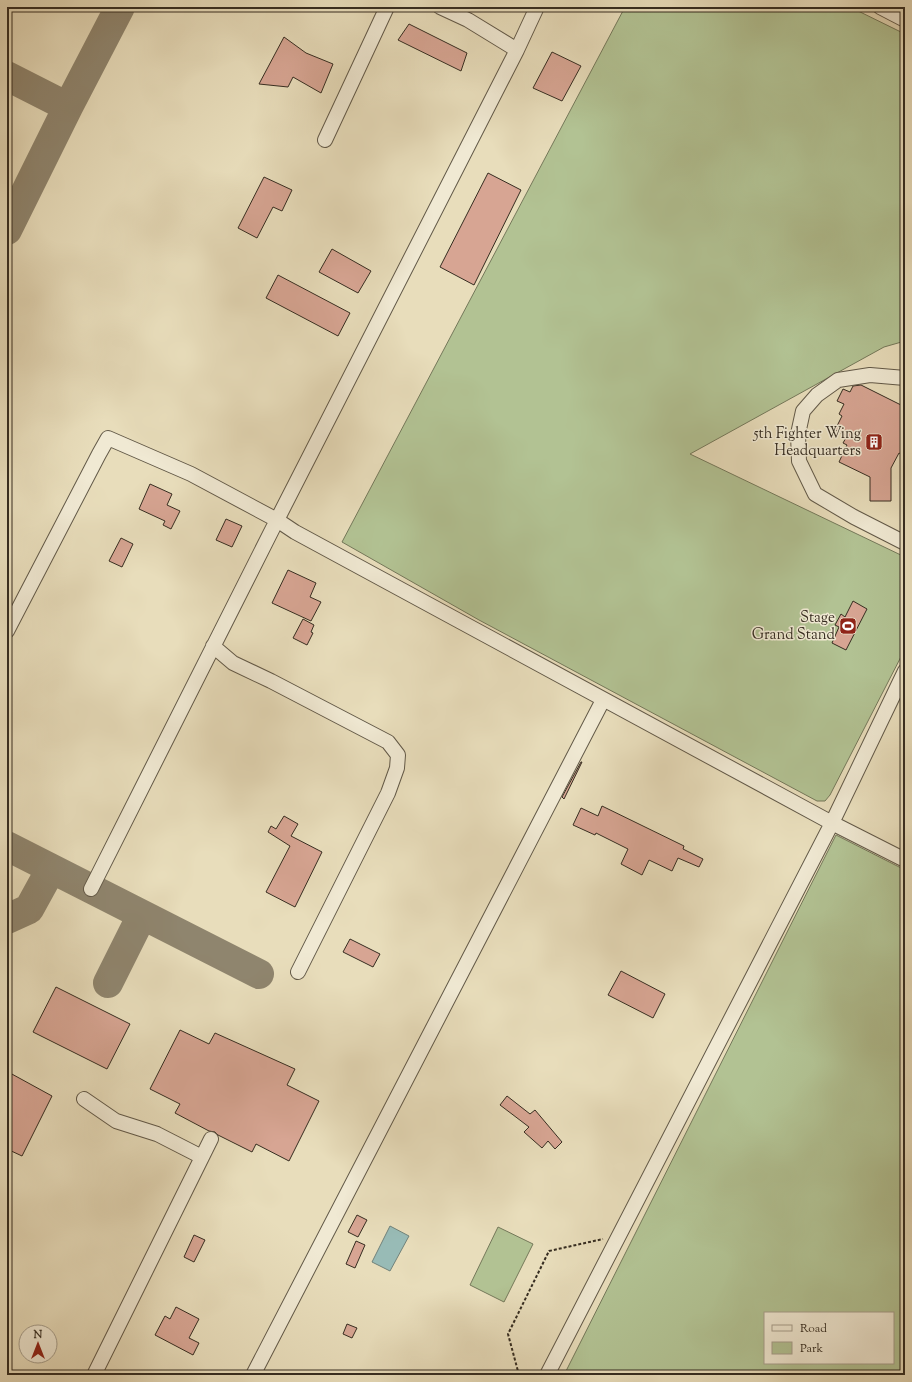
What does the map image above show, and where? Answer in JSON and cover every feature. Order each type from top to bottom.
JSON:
[{"type":"lane","points":[[325,140],[387,7]]},
{"type":"lane","points":[[440,7],[468,20],[517,50]]},
{"type":"lane","points":[[91,889],[213,646],[517,50],[537,7]]},
{"type":"lane","points":[[880,7],[905,20]]},
{"type":"lane","points":[[905,378],[870,375],[838,380],[818,395],[803,411],[798,434],[799,461],[816,494],[905,543]]},
{"type":"lane","points":[[7,631],[98,454],[108,438],[191,474],[603,700],[832,823],[905,860]]},
{"type":"lane","points":[[213,646],[233,663],[271,681],[388,742],[398,755],[398,768],[388,793],[298,972]]},
{"type":"lane","points":[[547,1375],[832,823],[905,671]]},
{"type":"lane","points":[[253,1375],[603,700]]},
{"type":"lane","points":[[84,1099],[116,1121],[157,1134],[202,1157]]},
{"type":"lane","points":[[94,1375],[211,1139]]},
{"type":"path","points":[[519,1375],[508,1334],[549,1251],[619,1235]]},
{"type":"green space","points":[[625,7],[850,7],[905,34],[905,341],[884,347],[690,454],[905,557],[905,649],[830,795],[825,801],[817,801],[479,620],[342,542]]},
{"type":"green space","points":[[836,835],[905,870],[905,1375],[564,1375]]},
{"type":"green space","points":[[498,1227],[533,1244],[504,1302],[470,1285]]},
{"type":"water","points":[[390,1226],[409,1236],[390,1271],[372,1262]]},
{"type":"building","points":[[409,24],[467,53],[461,71],[398,40]]},
{"type":"building","points":[[284,37],[306,53],[333,64],[321,93],[293,77],[288,87],[259,84]]},
{"type":"building","points":[[552,52],[581,66],[562,101],[533,88]]},
{"type":"building","points":[[488,173],[521,190],[474,285],[440,267]]},
{"type":"building","points":[[264,177],[292,190],[282,211],[273,207],[257,238],[238,228]]},
{"type":"building","points":[[332,249],[371,271],[358,293],[319,272]]},
{"type":"building","points":[[278,275],[350,313],[338,336],[266,298]]},
{"type":"building","name":"5th Fighter Wing Headquarters","points":[[861,385],[905,407],[905,456],[899,453],[891,468],[891,501],[870,501],[870,477],[839,462],[847,445],[843,443],[847,436],[835,430],[842,416],[839,414],[844,404],[837,401],[843,389],[850,392],[853,386]]},
{"type":"building","points":[[150,484],[172,494],[167,505],[180,511],[171,529],[163,525],[165,521],[139,509]]},
{"type":"building","points":[[226,519],[242,526],[232,547],[216,540]]},
{"type":"building","points":[[121,538],[133,544],[122,567],[109,561]]},
{"type":"building","points":[[288,570],[316,583],[310,597],[321,602],[311,621],[272,603]]},
{"type":"building","name":"Stage Grand Stand","points":[[853,601],[867,609],[846,650],[832,643],[839,627],[835,625],[841,614],[845,617]]},
{"type":"building","points":[[303,619],[314,625],[311,632],[313,633],[307,645],[293,638]]},
{"type":"building","points":[[582,762],[564,799],[562,797]]},
{"type":"building","points":[[602,806],[684,846],[683,849],[703,859],[699,867],[678,858],[672,871],[649,860],[642,875],[621,864],[628,849],[596,833],[595,835],[573,825],[581,808],[598,816]]},
{"type":"building","points":[[284,816],[298,824],[291,836],[322,852],[295,907],[266,892],[290,846],[268,832],[271,826],[276,829]]},
{"type":"building","points":[[350,939],[380,954],[373,967],[343,952]]},
{"type":"building","points":[[621,971],[665,994],[653,1018],[608,995]]},
{"type":"building","points":[[56,987],[130,1024],[107,1069],[33,1032]]},
{"type":"building","points":[[180,1030],[209,1044],[215,1033],[295,1069],[287,1085],[319,1101],[289,1161],[256,1144],[252,1152],[218,1135],[215,1132],[209,1131],[175,1113],[180,1104],[150,1089]]},
{"type":"building","points":[[10,1073],[52,1096],[22,1156],[7,1149],[7,1080]]},
{"type":"building","points":[[507,1096],[530,1114],[535,1110],[562,1142],[555,1149],[548,1141],[542,1148],[524,1132],[529,1127],[500,1105]]},
{"type":"building","points":[[357,1215],[367,1220],[358,1237],[348,1232]]},
{"type":"building","points":[[194,1235],[205,1240],[194,1262],[184,1257]]},
{"type":"building","points":[[356,1241],[365,1245],[355,1268],[346,1264]]},
{"type":"building","points":[[176,1307],[199,1319],[189,1338],[199,1343],[193,1355],[155,1335],[165,1316],[170,1319]]},
{"type":"building","points":[[347,1324],[357,1328],[352,1338],[343,1334]]},
{"type":"taxiway","points":[[7,230],[120,7]]},
{"type":"taxiway","points":[[7,76],[68,107]]},
{"type":"taxiway","points":[[7,846],[259,974]]},
{"type":"taxiway","points":[[7,919],[29,909],[51,869]]},
{"type":"taxiway","points":[[108,983],[142,915]]},
{"type":"place","name":"5th Fighter Wing Headquarters","points":[[874,442]]},
{"type":"place","name":"Stage Grand Stand","points":[[848,626]]}]
